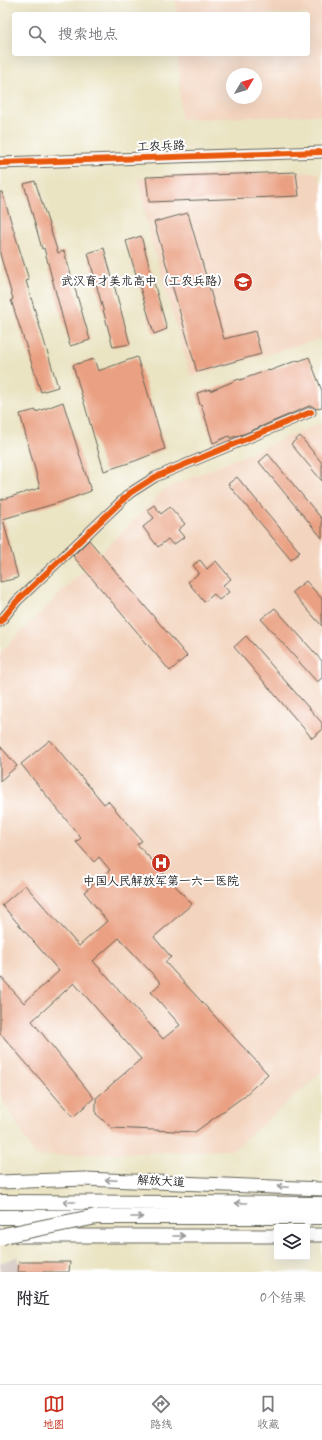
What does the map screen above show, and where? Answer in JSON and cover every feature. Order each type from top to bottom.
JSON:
[{"type":"highway","points":[[0,1237],[94,1217]]},
{"type":"main road","name":"解放大道","points":[[0,1182],[85,1179],[322,1189]]},
{"type":"main road","name":"解放大道","points":[[0,1202],[322,1204]]},
{"type":"main road","points":[[0,1217],[322,1217]]},
{"type":"main road","points":[[310,1235],[322,1235]]},
{"type":"main road","points":[[0,1237],[274,1236]]},
{"type":"street","name":"工农兵路","points":[[0,157],[322,146]]},
{"type":"street","name":"工农兵路","points":[[0,163],[322,152]]},
{"type":"street","points":[[0,622],[17,601],[130,493],[155,477],[310,412]]},
{"type":"shaded area","points":[[176,0],[322,0],[322,115],[181,119],[178,56],[310,56],[310,12],[176,12]]},
{"type":"shaded area","name":"武汉育才美术高中（工农兵路）","points":[[295,172],[318,173],[322,186],[322,338],[191,377],[147,226],[139,179],[146,177]]},
{"type":"shaded area","name":"中国人民解放军第一六一医院","points":[[322,422],[322,1072],[233,1150],[35,1156],[0,1095],[0,653],[165,489]]},
{"type":"shaded area","points":[[19,1256],[18,1272],[0,1272],[0,1263]]},
{"type":"building","points":[[296,172],[299,196],[149,202],[146,177]]},
{"type":"building","points":[[35,181],[58,253],[64,251],[90,340],[70,346],[44,248],[42,249],[24,184]]},
{"type":"building","points":[[0,192],[2,192],[29,280],[26,281],[58,387],[41,392],[11,300],[13,299],[0,254]]},
{"type":"building","points":[[188,213],[224,339],[255,331],[261,354],[197,372],[154,222]]},
{"type":"building","points":[[141,236],[167,329],[154,334],[126,241]]},
{"type":"building","points":[[104,248],[130,344],[113,347],[88,253]]},
{"type":"building","points":[[137,357],[165,449],[104,471],[73,365],[94,359],[98,371]]},
{"type":"building","points":[[309,357],[322,391],[322,407],[316,409],[309,406],[246,433],[230,438],[229,436],[213,443],[197,393],[210,389],[210,391],[239,379],[240,380],[269,371]]},
{"type":"building","points":[[63,402],[91,491],[61,502],[3,519],[18,578],[0,582],[0,500],[40,488],[20,414],[36,410],[36,412]]},
{"type":"building","points":[[300,436],[322,463],[322,481],[291,444]]},
{"type":"building","points":[[268,454],[322,519],[322,538],[259,462]]},
{"type":"building","points":[[237,477],[300,552],[291,560],[228,484]]},
{"type":"building","points":[[154,505],[161,514],[170,507],[185,524],[178,530],[184,537],[173,545],[168,539],[158,547],[143,527],[154,518],[147,510]]},
{"type":"building","points":[[89,540],[187,656],[170,671],[73,556]]},
{"type":"building","points":[[200,560],[207,569],[216,561],[231,579],[223,585],[229,592],[219,600],[214,594],[204,602],[188,582],[199,573],[193,565]]},
{"type":"building","points":[[306,581],[322,599],[322,626],[292,592]]},
{"type":"building","points":[[275,608],[322,661],[322,678],[317,682],[261,619]]},
{"type":"building","points":[[246,636],[322,723],[322,730],[312,738],[234,647]]},
{"type":"building","points":[[50,740],[104,804],[108,801],[142,841],[137,844],[192,904],[154,937],[171,957],[165,962],[268,1074],[243,1097],[195,1132],[112,1128],[96,1114],[96,1098],[141,1059],[74,983],[32,1021],[94,1098],[73,1117],[0,1033],[0,976],[24,1003],[59,971],[2,905],[25,885],[79,946],[107,921],[84,892],[110,870],[99,857],[94,862],[76,842],[81,838],[21,764]],"holes":[[[119,938],[161,983],[151,992],[180,1025],[163,1039],[93,961]]]},
{"type":"building","points":[[0,746],[17,766],[0,781]]},
{"type":"building","points":[[19,1262],[70,1262],[69,1272],[18,1272]]},
{"type":"cycle path","points":[[0,163],[322,152]]},
{"type":"cycle path","points":[[0,622],[17,601],[130,493],[155,477],[311,412]]},
{"type":"place","name":"武汉育才美术高中（工农兵路）","points":[[243,282]]},
{"type":"place","name":"中国人民解放军第一六一医院","points":[[161,863]]}]
